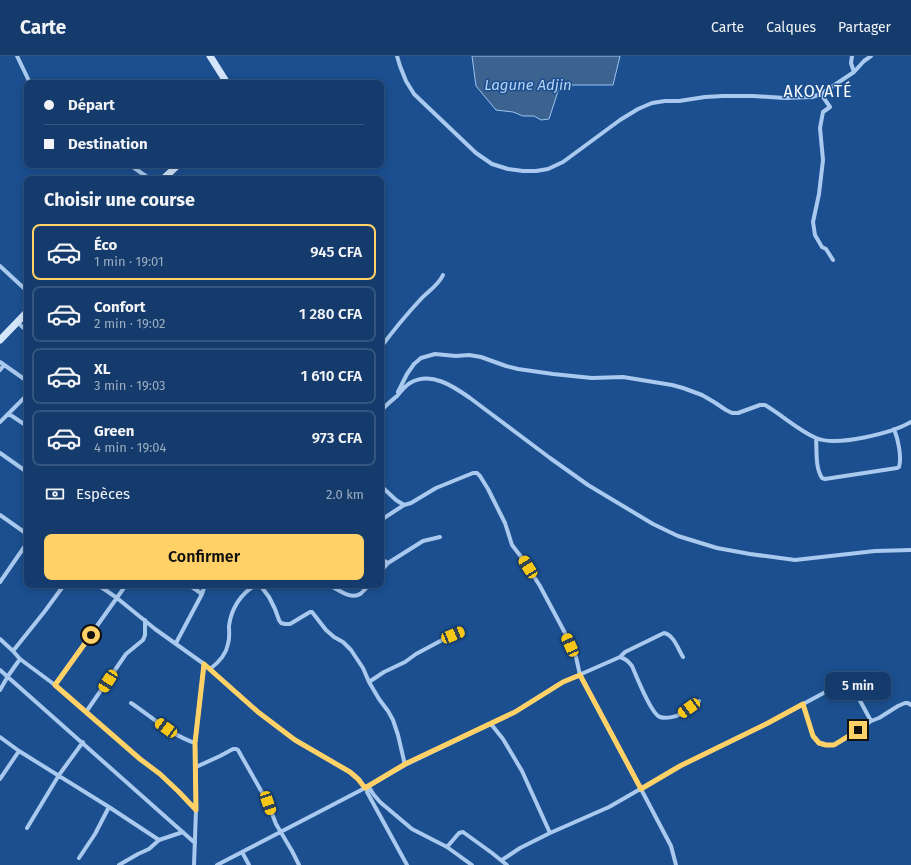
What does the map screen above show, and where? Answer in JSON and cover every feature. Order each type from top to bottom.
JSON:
[{"type":"street","points":[[17,56],[29,80]]},
{"type":"street","points":[[210,56],[225,80]]},
{"type":"street","points":[[397,56],[406,81],[414,94],[476,153],[492,164],[508,169],[523,171],[548,169],[563,162],[620,120],[638,109],[652,103],[705,97],[812,97],[821,94],[854,72],[871,56]]},
{"type":"street","points":[[852,56],[851,63],[854,72]]},
{"type":"street","points":[[821,94],[830,107],[823,112],[820,128],[823,160],[819,194],[813,222],[815,235],[822,247],[826,249],[833,260]]},
{"type":"street","points":[[134,168],[146,176]]},
{"type":"street","points":[[166,176],[175,168]]},
{"type":"street","points":[[0,266],[24,288]]},
{"type":"street","points":[[384,342],[443,275]]},
{"type":"street","points":[[0,340],[3,333],[24,315]]},
{"type":"street","points":[[17,322],[24,328]]},
{"type":"street","points":[[396,396],[407,374],[414,364],[421,358],[435,354],[456,356],[469,355],[481,357],[518,369],[577,377],[623,377],[672,385],[702,396],[732,413],[738,413],[760,405],[765,405],[816,438],[823,440],[834,441],[876,435],[905,426],[911,422]]},
{"type":"street","points":[[0,362],[24,379]]},
{"type":"street","points":[[0,370],[4,365]]},
{"type":"street","points":[[384,408],[406,386],[415,381],[429,378],[444,382],[461,391],[588,485],[638,516],[678,536],[716,548],[794,560],[875,551],[911,550]]},
{"type":"street","points":[[0,422],[24,399]]},
{"type":"street","points":[[9,414],[24,424]]},
{"type":"street","points":[[816,438],[818,471],[822,478],[826,479],[883,471],[899,467],[897,437],[894,429]]},
{"type":"street","points":[[0,452],[24,470]]},
{"type":"street","points":[[384,518],[404,505],[412,503],[436,488],[473,473],[477,473],[480,476],[501,516],[512,544],[540,586],[565,632],[576,657],[580,675],[671,846],[676,865]]},
{"type":"street","points":[[384,489],[404,505]]},
{"type":"street","points":[[0,515],[24,532]]},
{"type":"street","points":[[384,568],[388,563],[423,541],[440,537]]},
{"type":"street","points":[[0,582],[24,548]]},
{"type":"street","points":[[384,561],[388,563]]},
{"type":"street","points":[[13,651],[62,588]]},
{"type":"street","points":[[102,588],[204,664],[258,712],[295,740],[350,772],[368,788],[380,802],[412,829],[447,847],[472,865]]},
{"type":"street","points":[[55,685],[124,588]]},
{"type":"street","points":[[193,588],[202,594]]},
{"type":"street","points":[[176,643],[205,588]]},
{"type":"street","points":[[210,669],[218,662],[225,652],[228,644],[230,618],[238,601],[251,588]]},
{"type":"street","points":[[262,588],[269,597],[281,623],[290,624],[312,612],[326,630],[343,642],[351,650],[363,668],[379,699],[393,720],[405,764]]},
{"type":"street","points":[[335,588],[353,596],[359,595],[366,588]]},
{"type":"street","points":[[86,712],[126,654],[143,640],[145,635],[145,620]]},
{"type":"street","points":[[369,682],[384,672],[405,662],[416,654],[444,639],[462,632]]},
{"type":"street","points":[[217,865],[368,788],[405,764],[515,712],[563,682],[620,657],[624,652],[664,633],[669,634],[672,637],[683,657]]},
{"type":"street","points":[[0,639],[20,659],[55,685],[140,759],[160,774],[196,810]]},
{"type":"street","points":[[620,657],[628,661],[632,666],[646,698],[659,717],[668,718],[680,714],[698,701]]},
{"type":"street","points":[[0,690],[20,659]]},
{"type":"street","points":[[194,865],[196,810],[195,743],[204,664]]},
{"type":"street","points":[[0,670],[83,742],[195,843]]},
{"type":"street","points":[[502,860],[520,848],[550,833],[609,807],[680,766],[768,723],[844,682],[849,682],[853,687],[871,721]]},
{"type":"street","points":[[131,703],[166,728],[195,743]]},
{"type":"street","points":[[803,704],[813,736],[819,743],[826,745],[834,745],[871,721],[879,718],[898,706],[905,703],[911,705]]},
{"type":"street","points":[[491,724],[503,739],[522,771],[550,833]]},
{"type":"street","points":[[0,737],[19,751],[59,775],[159,840]]},
{"type":"street","points":[[27,828],[59,775],[83,742]]},
{"type":"street","points":[[196,768],[230,750],[238,750],[268,803],[273,818],[299,865]]},
{"type":"street","points":[[0,779],[19,751]]},
{"type":"street","points":[[368,788],[367,792],[407,865]]},
{"type":"street","points":[[79,858],[95,834],[109,807]]},
{"type":"street","points":[[119,865],[149,849],[159,840],[183,832]]},
{"type":"street","points":[[447,847],[459,833],[463,832],[507,865]]},
{"type":"street","points":[[242,852],[249,865]]},
{"type":"water","name":"Lagune Adjin","points":[[472,56],[620,56],[613,85],[560,85],[549,119],[541,120],[534,116],[523,116],[513,112],[496,110],[476,86]]},
{"type":"district","name":"AKOYATÉ","points":[[818,91]]},
{"type":"route","points":[[91,635],[55,685],[140,759],[160,774],[196,810],[195,743],[204,664],[258,712],[295,740],[350,772],[365,788],[405,764],[515,712],[563,682],[580,675],[641,789],[680,766],[768,723],[803,704],[813,736],[819,743],[834,745],[858,730]]}]
